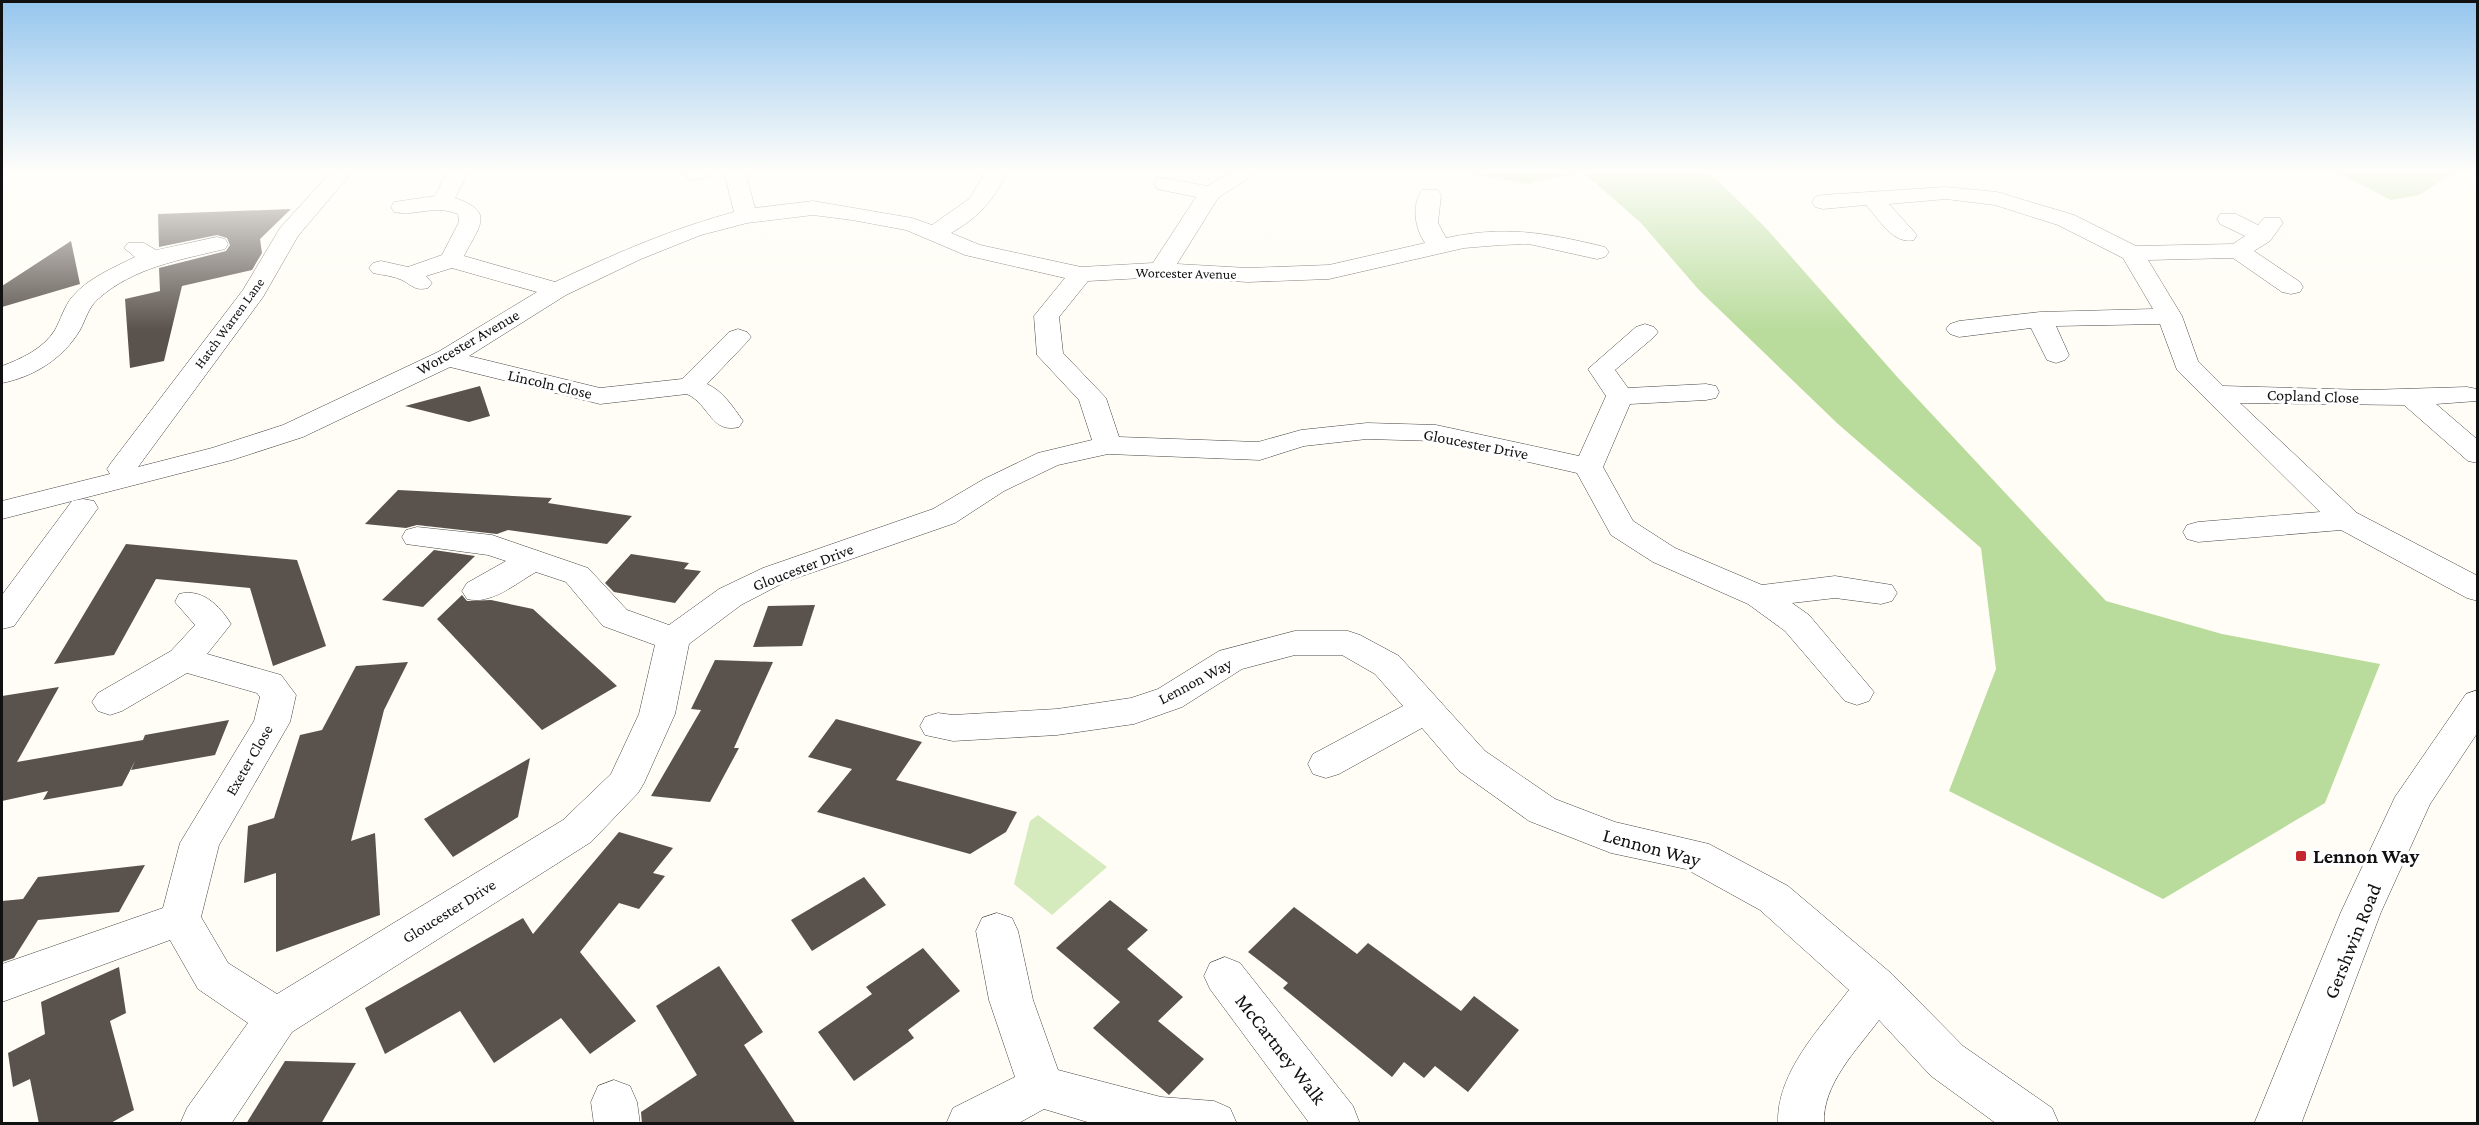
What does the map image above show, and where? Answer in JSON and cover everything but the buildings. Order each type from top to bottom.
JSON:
[{"type":"street","name":"Hatch Warren Lane","points":[[121,469],[254,292],[295,224]]},
{"type":"street","points":[[381,268],[415,278],[451,260],[469,224]]},
{"type":"street","name":"Worcester Avenue","points":[[2,510],[222,454],[293,431],[447,358],[556,290],[643,250],[693,230],[714,224]]},
{"type":"street","name":"Worcester Avenue","points":[[909,224],[973,250],[1081,274],[1161,270],[1248,275],[1329,272],[1441,246],[1548,230],[1597,252]]},
{"type":"street","points":[[933,234],[950,224]]},
{"type":"street","points":[[1161,270],[1190,224]]},
{"type":"street","points":[[1426,224],[1429,236],[1441,246]]},
{"type":"street","points":[[1896,224],[1906,235]]},
{"type":"street","points":[[2075,224],[2132,253],[2238,251],[2267,230],[2248,224]]},
{"type":"street","points":[[2,375],[25,367],[51,351],[67,331],[80,303],[143,252],[216,244]]},
{"type":"street","points":[[2238,251],[2290,287]]},
{"type":"street","points":[[2132,253],[2170,316],[2186,364],[2215,394],[2346,520],[2478,590]]},
{"type":"street","points":[[451,260],[556,290]]},
{"type":"street","points":[[1081,274],[1046,316],[1050,355],[1092,398],[1108,445]]},
{"type":"street","points":[[1959,329],[2040,319],[2170,316]]},
{"type":"street","points":[[2040,319],[2056,355]]},
{"type":"street","points":[[1620,396],[1601,369],[1645,332]]},
{"type":"street","points":[[729,421],[708,394],[690,386],[738,337]]},
{"type":"street","name":"Lincoln Close","points":[[447,358],[600,396],[670,386],[690,386]]},
{"type":"street","points":[[1620,396],[1706,393]]},
{"type":"street","name":"Copland Close","points":[[2215,394],[2411,397],[2467,395]]},
{"type":"street","points":[[1620,396],[1589,467],[1600,492],[1622,528],[1664,555],[1759,596],[1797,623],[1857,692]]},
{"type":"street","points":[[2411,397],[2478,455]]},
{"type":"street","name":"Gloucester Drive","points":[[203,1124],[277,1018],[577,831],[626,783],[657,714],[673,639],[730,597],[774,575],[944,516],[994,485],[1048,459],[1108,445],[1260,451],[1301,438],[1367,431],[1436,434],[1589,467]]},
{"type":"street","points":[[2,618],[83,508]]},
{"type":"street","points":[[2198,532],[2346,520]]},
{"type":"street","points":[[417,537],[492,545],[576,575],[615,618],[673,639]]},
{"type":"street","points":[[478,591],[534,559]]},
{"type":"street","points":[[1759,596],[1835,587],[1881,593]]},
{"type":"street","points":[[110,702],[183,660],[214,624],[191,602]]},
{"type":"street","name":"Lennon Way","points":[[938,726],[953,728],[1057,722],[1134,711],[1170,698],[1231,660],[1295,643],[1348,643],[1387,665],[1472,761],[1542,810],[1611,837],[1695,855],[1774,897],[1877,988],[1947,1061],[2036,1124]]},
{"type":"street","name":"Exeter Close","points":[[180,919],[200,843],[272,722],[278,695],[269,684],[183,660]]},
{"type":"street","name":"Gershwin Road","points":[[2277,1124],[2361,912],[2414,797],[2478,703]]},
{"type":"street","points":[[1326,764],[1428,709]]},
{"type":"street","points":[[2,983],[180,919],[213,976],[277,1018]]},
{"type":"street","points":[[997,931],[1011,1000],[1041,1087]]},
{"type":"street","name":"McCartney Walk","points":[[1224,976],[1331,1123]]},
{"type":"street","points":[[1800,1124],[1800,1104],[1822,1061],[1877,988]]},
{"type":"street","points":[[969,1124],[1041,1087],[1161,1120],[1214,1124]]},
{"type":"green space","points":[[1642,224],[1762,224],[1899,379],[2106,601],[2222,634],[2380,664],[2325,803],[2163,899],[1949,791],[1996,669],[1981,548],[1838,424],[1699,290]]},
{"type":"green space","points":[[1038,815],[1107,867],[1052,915],[1014,884],[1030,821]]},
{"type":"place","name":"Lennon Way","points":[[2301,856]]}]
